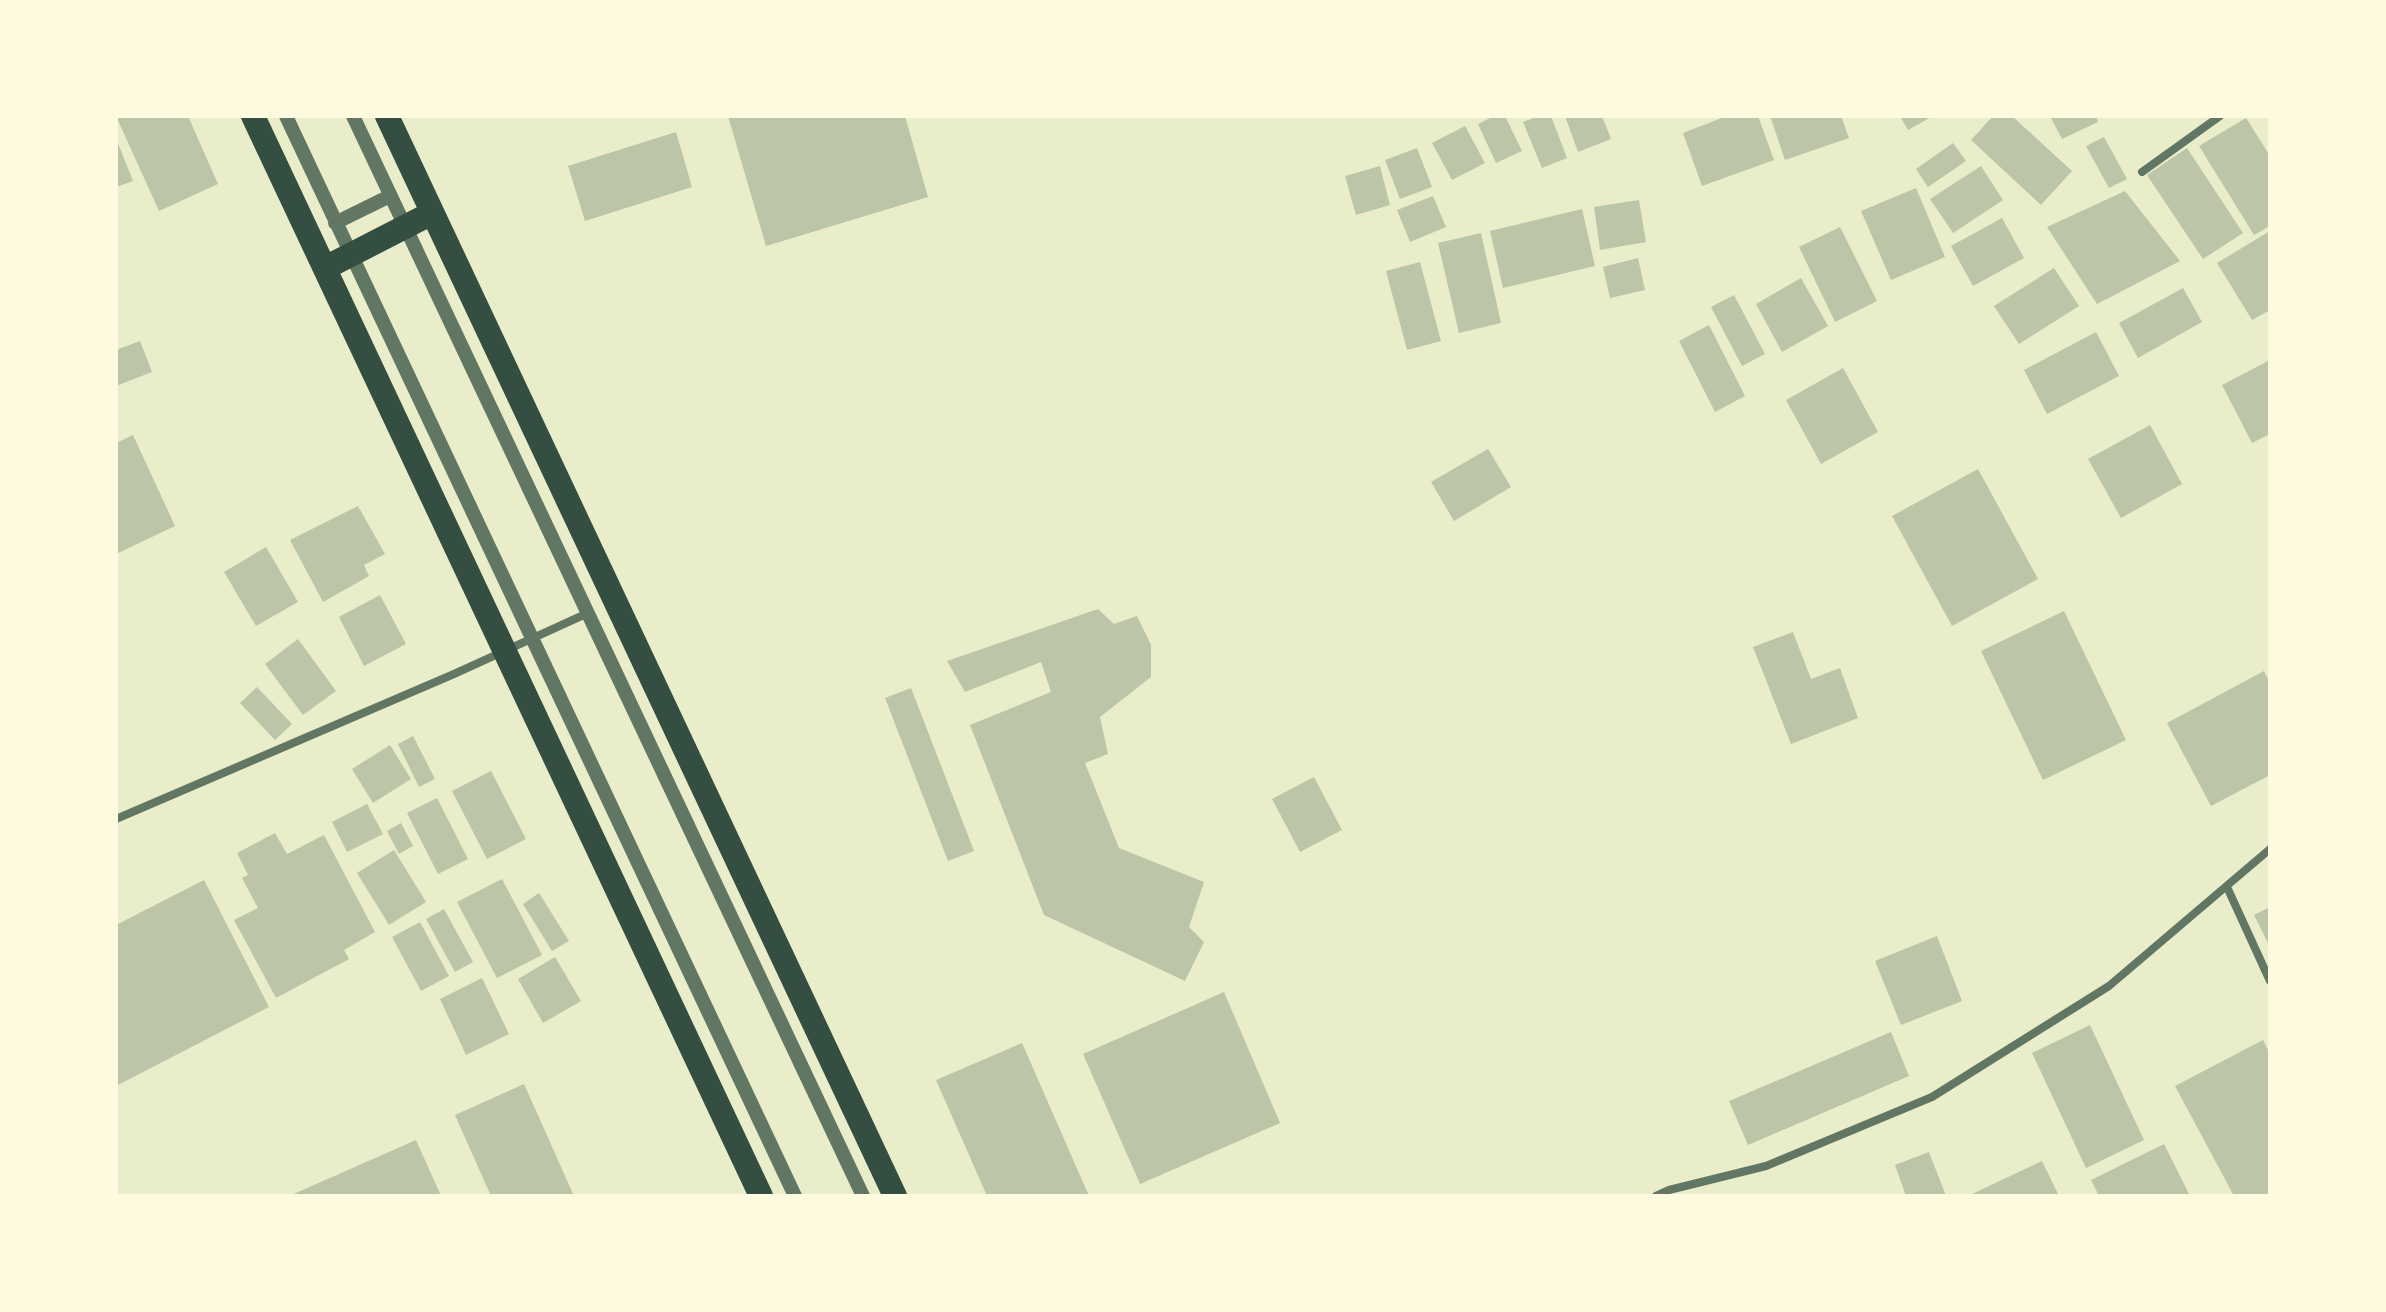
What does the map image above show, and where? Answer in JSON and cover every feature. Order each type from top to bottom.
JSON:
[{"type":"highway","points":[[253,116],[761,1196]]},
{"type":"highway","points":[[387,116],[895,1196]]},
{"type":"highway","points":[[325,268],[432,213]]},
{"type":"street","points":[[286,116],[795,1196]]},
{"type":"street","points":[[353,116],[863,1196]]},
{"type":"street","points":[[2142,172],[2220,116]]},
{"type":"street","points":[[335,223],[390,196]]},
{"type":"street","points":[[116,819],[589,612]]},
{"type":"street","points":[[1656,1196],[1766,1166],[1932,1097],[2109,986],[2270,849]]},
{"type":"street","points":[[2227,887],[2270,981]]},
{"type":"building","points":[[116,116],[188,116],[218,184],[159,211]]},
{"type":"building","points":[[728,116],[905,116],[928,197],[766,246]]},
{"type":"building","points":[[1494,116],[1505,116],[1522,151],[1496,163],[1478,124]]},
{"type":"building","points":[[1539,116],[1551,116],[1567,158],[1542,168],[1523,122]]},
{"type":"building","points":[[1565,116],[1602,116],[1611,139],[1578,152]]},
{"type":"building","points":[[1727,116],[1758,116],[1774,160],[1702,186],[1683,133]]},
{"type":"building","points":[[1770,116],[1841,116],[1849,138],[1785,160]]},
{"type":"building","points":[[1900,116],[1933,116],[1908,130]]},
{"type":"building","points":[[1993,116],[2012,116],[2072,171],[2041,205],[1971,140]]},
{"type":"building","points":[[2050,116],[2096,116],[2098,122],[2062,139]]},
{"type":"building","points":[[2246,118],[2270,156],[2270,226],[2254,235],[2199,146]]},
{"type":"building","points":[[1465,126],[1485,163],[1452,180],[1432,143]]},
{"type":"building","points":[[676,132],[692,187],[585,221],[568,166]]},
{"type":"building","points":[[2104,137],[2127,179],[2109,188],[2086,146]]},
{"type":"building","points":[[116,138],[133,181],[116,187]]},
{"type":"building","points":[[1953,143],[1966,161],[1928,187],[1916,169]]},
{"type":"building","points":[[1417,148],[1432,187],[1400,199],[1385,160]]},
{"type":"building","points":[[2187,148],[2243,233],[2203,259],[2147,175]]},
{"type":"building","points":[[1380,166],[1390,205],[1356,215],[1345,176]]},
{"type":"building","points":[[1981,166],[2003,200],[1953,233],[1930,199]]},
{"type":"building","points":[[1916,188],[1945,257],[1891,280],[1861,211]]},
{"type":"building","points":[[2125,191],[2180,261],[2097,304],[2047,227]]},
{"type":"building","points":[[1433,196],[1446,227],[1410,242],[1397,210]]},
{"type":"building","points":[[1639,200],[1646,242],[1600,250],[1594,207]]},
{"type":"building","points":[[1582,209],[1595,266],[1503,288],[1490,231]]},
{"type":"building","points":[[2002,218],[2024,258],[1973,286],[1951,246]]},
{"type":"building","points":[[1840,227],[1877,301],[1835,322],[1799,247]]},
{"type":"building","points":[[2270,231],[2270,310],[2252,320],[2217,263]]},
{"type":"building","points":[[1481,233],[1501,323],[1459,333],[1438,243]]},
{"type":"building","points":[[1638,258],[1645,290],[1610,298],[1603,267]]},
{"type":"building","points":[[1420,262],[1441,341],[1407,350],[1386,271]]},
{"type":"building","points":[[2054,268],[2079,306],[2019,344],[1994,306]]},
{"type":"building","points":[[1801,278],[1828,326],[1782,352],[1756,304]]},
{"type":"building","points":[[2183,288],[2202,322],[2138,358],[2119,323]]},
{"type":"building","points":[[1734,295],[1765,354],[1742,366],[1711,307]]},
{"type":"building","points":[[1709,325],[1745,396],[1715,412],[1679,341]]},
{"type":"building","points":[[2096,332],[2119,376],[2047,414],[2024,370]]},
{"type":"building","points":[[140,341],[152,372],[116,386],[116,350]]},
{"type":"building","points":[[2270,360],[2270,434],[2252,443],[2222,385]]},
{"type":"building","points":[[1843,368],[1878,432],[1821,464],[1786,400]]},
{"type":"building","points":[[2150,425],[2182,484],[2121,518],[2088,459]]},
{"type":"building","points":[[133,435],[175,526],[116,554],[116,443]]},
{"type":"building","points":[[1488,449],[1511,487],[1454,521],[1431,482]]},
{"type":"building","points":[[1978,469],[2038,579],[1952,626],[1892,516]]},
{"type":"building","points":[[358,506],[385,554],[364,565],[369,576],[323,602],[290,540]]},
{"type":"building","points":[[266,547],[298,602],[256,626],[224,572]]},
{"type":"building","points":[[380,595],[406,644],[364,666],[339,617]]},
{"type":"building","points":[[1098,609],[1114,624],[1137,616],[1151,645],[1151,677],[1100,717],[1108,754],[1085,763],[1119,848],[1204,882],[1189,927],[1204,942],[1185,981],[1044,915],[970,725],[1051,692],[1041,662],[965,692],[947,661]]},
{"type":"building","points":[[2064,611],[2126,740],[2043,780],[1981,651]]},
{"type":"building","points":[[1793,632],[1811,679],[1840,668],[1858,718],[1791,744],[1753,647]]},
{"type":"building","points":[[298,639],[336,691],[303,715],[265,664]]},
{"type":"building","points":[[2264,671],[2270,683],[2270,775],[2211,806],[2167,723]]},
{"type":"building","points":[[257,687],[292,724],[275,740],[240,703]]},
{"type":"building","points":[[911,688],[974,851],[948,861],[885,698]]},
{"type":"building","points":[[413,736],[435,779],[419,787],[398,744]]},
{"type":"building","points":[[390,745],[411,779],[373,803],[352,769]]},
{"type":"building","points":[[491,771],[526,839],[487,859],[452,791]]},
{"type":"building","points":[[1314,777],[1342,830],[1300,852],[1272,799]]},
{"type":"building","points":[[437,798],[468,859],[438,874],[407,813]]},
{"type":"building","points":[[367,804],[383,834],[347,852],[332,822]]},
{"type":"building","points":[[401,823],[413,846],[399,854],[387,831]]},
{"type":"building","points":[[275,833],[287,854],[324,835],[375,932],[344,950],[349,959],[276,998],[234,920],[258,908],[242,878],[248,875],[237,853]]},
{"type":"building","points":[[394,850],[426,902],[389,925],[357,873]]},
{"type":"building","points":[[502,879],[542,955],[497,978],[457,902]]},
{"type":"building","points":[[204,880],[269,1007],[116,1086],[116,925]]},
{"type":"building","points":[[539,893],[569,941],[552,951],[523,904]]},
{"type":"building","points":[[2270,907],[2270,947],[2254,915]]},
{"type":"building","points":[[444,909],[473,962],[455,972],[426,919]]},
{"type":"building","points":[[420,922],[449,976],[421,991],[392,937]]},
{"type":"building","points":[[1937,936],[1962,1001],[1901,1025],[1875,961]]},
{"type":"building","points":[[555,957],[581,1001],[543,1023],[518,979]]},
{"type":"building","points":[[482,978],[509,1034],[466,1055],[440,999]]},
{"type":"building","points":[[1224,992],[1280,1123],[1140,1184],[1083,1054]]},
{"type":"building","points":[[2090,1025],[2144,1140],[2086,1168],[2032,1053]]},
{"type":"building","points":[[1891,1032],[1909,1076],[1748,1145],[1729,1101]]},
{"type":"building","points":[[2263,1040],[2270,1054],[2270,1192],[2263,1196],[2234,1196],[2175,1086]]},
{"type":"building","points":[[1022,1043],[1089,1196],[987,1196],[936,1080]]},
{"type":"building","points":[[524,1084],[574,1196],[491,1196],[455,1115]]},
{"type":"building","points":[[416,1140],[441,1196],[289,1196]]},
{"type":"building","points":[[2164,1144],[2190,1196],[2099,1196],[2091,1180]]},
{"type":"building","points":[[1929,1152],[1946,1196],[1906,1196],[1895,1165]]},
{"type":"building","points":[[2042,1161],[2059,1196],[1972,1194]]}]
